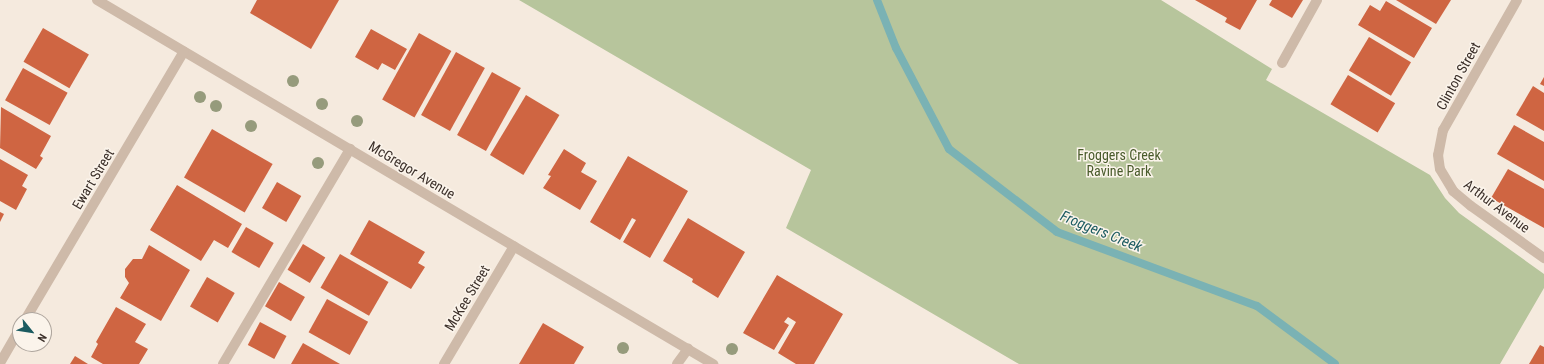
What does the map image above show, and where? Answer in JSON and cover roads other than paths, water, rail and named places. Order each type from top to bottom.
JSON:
[{"type":"street","name":"McGregor Avenue","points":[[97,0],[713,364]]},
{"type":"street","points":[[1282,63],[1317,0]]},
{"type":"street","name":"Clinton Street","points":[[1440,169],[1438,155],[1443,130],[1517,0]]},
{"type":"street","name":"Ewart Street","points":[[30,312],[184,51]]},
{"type":"street","points":[[223,364],[350,149]]},
{"type":"street","name":"Arthur Avenue","points":[[1440,169],[1453,192],[1544,258]]},
{"type":"street","name":"McKee Street","points":[[444,364],[514,246]]},
{"type":"street","points":[[0,363],[12,343]]},
{"type":"street","points":[[678,364],[688,349]]},
{"type":"waterway","name":"Froggers Creek","points":[[877,0],[896,48],[949,149],[1057,232],[1257,306],[1335,364]]},
{"type":"park label","name":"Froggers Creek Ravine Park","points":[[1119,164]]}]
